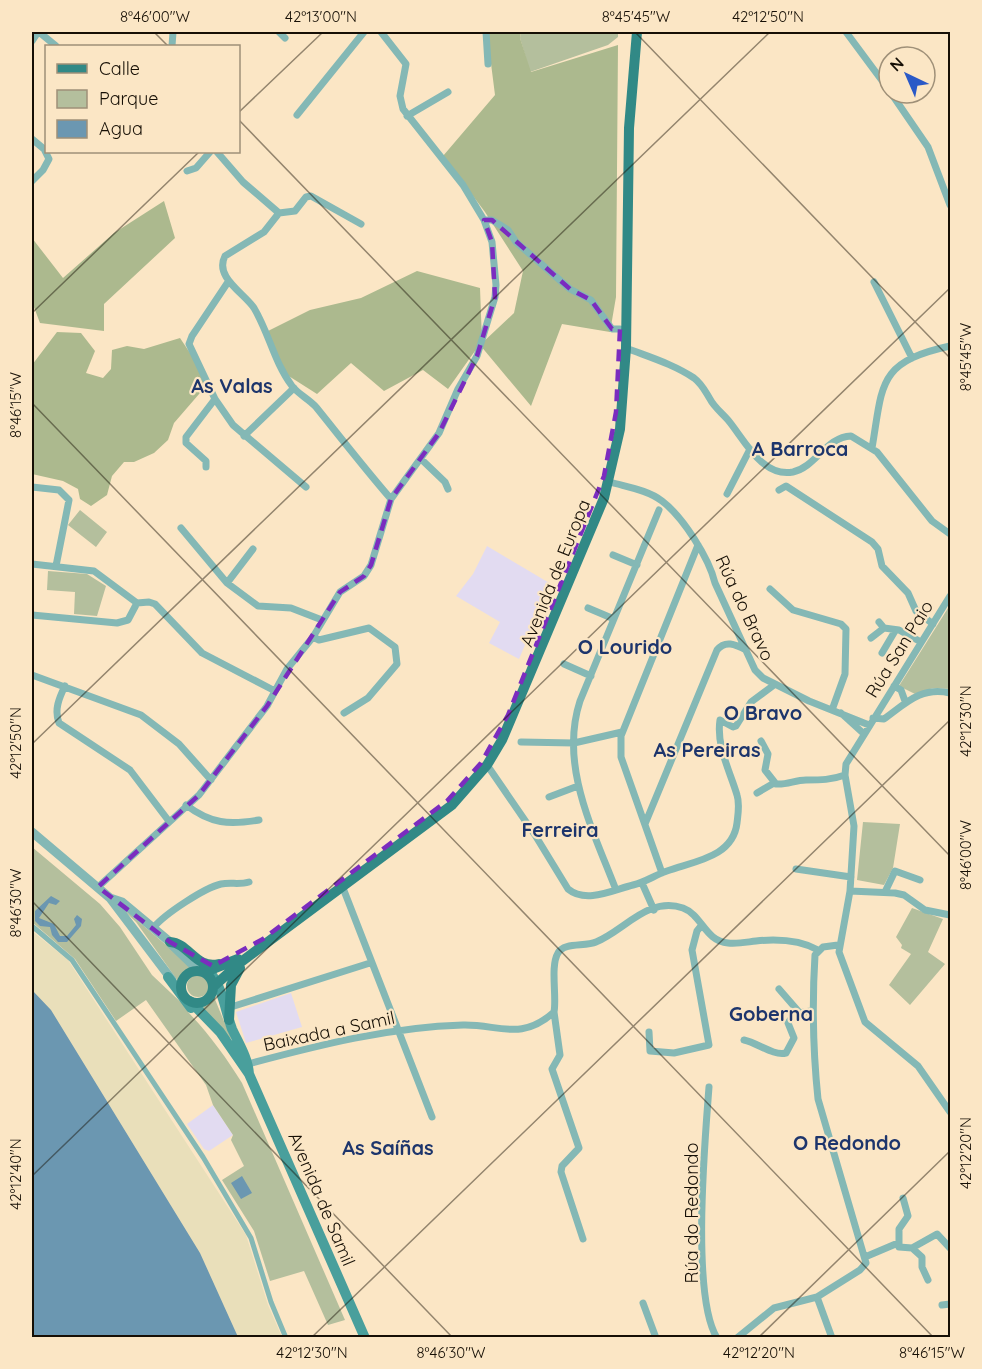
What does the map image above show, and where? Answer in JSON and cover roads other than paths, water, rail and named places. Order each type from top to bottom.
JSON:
[{"type":"main road","name":"Avenida de Europa","points":[[214,987],[265,942],[447,801],[470,778],[491,747],[508,715],[604,476],[616,412],[620,329],[621,142],[630,32]]},
{"type":"main road","name":"Avenida de Europa","points":[[204,971],[230,964],[265,942],[343,888],[452,805],[487,765],[502,740],[521,699],[610,482],[623,407],[626,348],[628,155],[637,32]]},
{"type":"main road","points":[[170,942],[176,942],[198,961],[213,966],[265,942]]},
{"type":"main road","points":[[229,1020],[231,985],[236,973],[265,942]]},
{"type":"main road","points":[[204,971],[185,976],[182,991],[190,1001],[204,1001],[214,987]]},
{"type":"main road","name":"Avenida de Samil","points":[[204,971],[229,1020],[365,1338]]},
{"type":"main road","name":"Avenida de Samil","points":[[168,977],[181,998],[222,1037]]},
{"type":"main road","name":"Avenida de Samil","points":[[190,1001],[248,1069]]},
{"type":"street","points":[[32,41],[39,32],[55,45]]},
{"type":"street","points":[[279,32],[285,38]]},
{"type":"street","points":[[297,115],[364,32]]},
{"type":"street","points":[[98,887],[211,780],[275,691],[287,669],[313,637],[340,592],[364,576],[371,565],[391,499],[421,459],[447,418],[458,389],[477,356],[495,297],[492,242],[484,220],[463,185],[407,116],[400,96],[406,64],[381,32]]},
{"type":"street","points":[[486,32],[488,64]]},
{"type":"street","points":[[846,32],[877,74]]},
{"type":"street","points":[[407,116],[448,92]]},
{"type":"street","points":[[900,105],[928,147],[951,205]]},
{"type":"street","points":[[32,139],[45,149]]},
{"type":"street","points":[[32,182],[49,159],[47,153]]},
{"type":"street","points":[[187,171],[196,168],[209,153]]},
{"type":"street","points":[[218,153],[243,182],[279,213]]},
{"type":"street","points":[[361,224],[311,196],[306,197],[295,211],[279,213],[264,232],[225,256],[223,265],[228,282],[248,299],[258,314],[276,358],[294,388],[314,405],[391,499]]},
{"type":"street","points":[[484,220],[492,220],[508,230],[516,242],[570,289],[591,300],[612,329],[620,329]]},
{"type":"street","points":[[228,282],[189,344],[215,399],[244,436],[306,487]]},
{"type":"street","points":[[874,282],[912,357]]},
{"type":"street","points":[[872,448],[875,418],[888,376],[912,357],[951,346]]},
{"type":"street","points":[[626,348],[648,355],[694,378],[705,388],[710,399],[750,449],[763,463],[779,470],[793,472],[842,436],[851,436],[872,448],[932,521],[951,534]]},
{"type":"street","points":[[244,436],[294,388]]},
{"type":"street","points":[[206,467],[206,461],[186,443],[186,437],[215,399]]},
{"type":"street","points":[[727,494],[750,449]]},
{"type":"street","points":[[421,459],[445,482],[448,489]]},
{"type":"street","name":"Rúa do Bravo","points":[[610,482],[664,502],[698,545],[759,674],[774,685],[832,710],[871,722]]},
{"type":"street","points":[[779,490],[786,486],[872,542],[878,549],[882,566],[908,593],[916,611],[933,624]]},
{"type":"street","points":[[32,487],[59,490],[69,500],[56,566]]},
{"type":"street","points":[[616,890],[579,786],[572,743],[576,713],[659,510],[655,497]]},
{"type":"street","points":[[659,510],[664,508],[670,510]]},
{"type":"street","points":[[182,528],[227,583],[258,606],[291,608],[322,620]]},
{"type":"street","points":[[662,873],[621,757],[622,732],[698,545]]},
{"type":"street","points":[[227,583],[253,549]]},
{"type":"street","points":[[613,555],[637,565]]},
{"type":"street","points":[[32,564],[94,571],[137,603],[155,604],[202,653],[275,691]]},
{"type":"street","points":[[770,589],[793,610],[841,624],[846,629],[845,674],[832,710]]},
{"type":"street","name":"Rúa San Paio","points":[[845,775],[849,757],[863,733],[951,596]]},
{"type":"street","points":[[32,615],[117,623],[128,620],[137,603]]},
{"type":"street","points":[[588,608],[614,619]]},
{"type":"street","points":[[879,622],[884,628],[899,630],[921,642]]},
{"type":"street","points":[[313,637],[319,640],[369,628],[395,647],[397,664],[381,685],[344,713]]},
{"type":"street","points":[[871,638],[884,628]]},
{"type":"street","points":[[882,653],[895,631]]},
{"type":"street","points":[[645,824],[717,650],[722,645],[730,643],[740,632]]},
{"type":"street","points":[[730,643],[746,650]]},
{"type":"street","points":[[564,664],[591,676]]},
{"type":"street","points":[[32,675],[141,715],[173,737],[211,780]]},
{"type":"street","points":[[487,765],[535,835],[568,889],[580,897],[642,883],[662,873],[718,853],[729,846],[734,838],[738,798],[721,743],[720,720],[733,727],[736,726],[751,702],[774,685]]},
{"type":"street","points":[[65,686],[56,715],[59,723],[130,770],[168,820]]},
{"type":"street","points":[[894,686],[900,690],[904,700]]},
{"type":"street","name":"Rúa San Paio","points":[[871,722],[884,718],[904,700],[932,692],[951,693]]},
{"type":"street","name":"Rúa do Bravo","points":[[841,713],[863,733]]},
{"type":"street","points":[[520,742],[572,743],[622,732]]},
{"type":"street","points":[[761,741],[768,754],[765,770],[774,783]]},
{"type":"street","points":[[757,793],[774,783],[828,781],[845,775],[854,818],[850,891],[838,945],[865,1022],[918,1066],[951,1112]]},
{"type":"street","points":[[549,797],[579,786]]},
{"type":"street","points":[[186,805],[204,817],[225,824],[259,820]]},
{"type":"street","name":"Avenida de Samil","points":[[32,832],[110,898],[168,977],[182,991]]},
{"type":"street","points":[[796,869],[851,877]]},
{"type":"street","points":[[885,892],[896,871],[920,880]]},
{"type":"street","points":[[153,927],[201,891],[222,884],[241,885],[249,882]]},
{"type":"street","points":[[642,883],[654,910]]},
{"type":"street","points":[[343,888],[370,963],[432,1116]]},
{"type":"street","points":[[850,891],[904,895],[925,910],[951,915]]},
{"type":"street","name":"Avenida de Samil","points":[[110,898],[122,902],[204,971]]},
{"type":"street","points":[[583,1239],[561,1172],[562,1166],[579,1148],[552,1069],[560,1055],[554,1012],[556,959],[560,950],[596,943],[628,920],[654,910],[670,907],[683,908],[695,917],[715,939],[729,944],[763,940],[797,942],[818,950],[838,945]]},
{"type":"street","points":[[32,926],[72,960],[203,1157],[251,1238],[271,1302],[286,1338]]},
{"type":"street","points":[[649,1032],[650,1051],[674,1053],[710,1045],[692,950],[697,931],[701,926]]},
{"type":"street","points":[[737,1338],[774,1308],[817,1297],[864,1268],[865,1257],[818,1100],[812,1011],[815,955],[818,950]]},
{"type":"street","points":[[231,1007],[370,963]]},
{"type":"street","points":[[780,989],[799,1012]]},
{"type":"street","points":[[744,1040],[761,1044],[777,1054],[786,1053],[794,1038],[788,1023],[799,1012],[812,1011]]},
{"type":"street","name":"Baixada a Samil","points":[[248,1069],[342,1040],[398,1031],[465,1025],[498,1030],[520,1030],[554,1012]]},
{"type":"street","name":"Rúa do Redondo","points":[[709,1088],[703,1172],[703,1263],[709,1315],[717,1338]]},
{"type":"street","points":[[903,1198],[908,1216],[899,1229],[898,1243],[902,1249],[912,1248],[937,1234],[951,1248]]},
{"type":"street","points":[[865,1257],[898,1243]]},
{"type":"street","points":[[912,1248],[922,1257],[922,1267],[928,1280]]},
{"type":"street","points":[[817,1297],[832,1338]]},
{"type":"street","points":[[643,1303],[656,1338]]},
{"type":"street","points":[[942,1305],[951,1304]]},
{"type":"water","points":[[51,896],[60,901],[56,905],[49,903],[39,918],[54,924],[60,936],[67,936],[76,925],[74,919],[77,915],[82,919],[81,926],[67,942],[58,942],[52,935],[50,927],[40,926],[35,921],[35,911]]},
{"type":"water","points":[[32,990],[51,1010],[200,1253],[238,1337],[32,1337]]},
{"type":"water","points":[[242,1176],[252,1193],[241,1199],[231,1183]]},
{"type":"district","name":"As Valas","points":[[232,385]]},
{"type":"district","name":"A Barroca","points":[[800,448]]},
{"type":"district","name":"O Lourido","points":[[625,646]]},
{"type":"district","name":"O Bravo","points":[[763,712]]},
{"type":"district","name":"As Pereiras","points":[[707,749]]},
{"type":"district","name":"Ferreira","points":[[560,829]]},
{"type":"district","name":"Goberna","points":[[771,1013]]},
{"type":"district","name":"O Redondo","points":[[847,1142]]},
{"type":"district","name":"As Saíñas","points":[[388,1147]]}]
